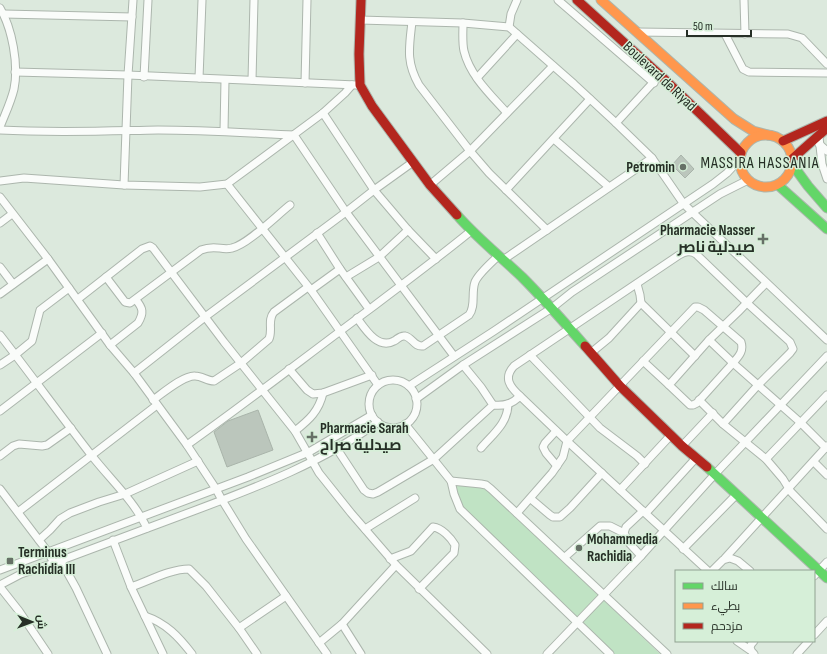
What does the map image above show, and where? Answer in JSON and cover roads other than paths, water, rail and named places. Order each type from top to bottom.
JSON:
[{"type":"street","points":[[124,185],[125,131],[133,0]]},
{"type":"street","points":[[144,77],[148,0]]},
{"type":"street","points":[[199,78],[202,0]]},
{"type":"street","points":[[252,80],[254,0]]},
{"type":"street","points":[[305,83],[307,0]]},
{"type":"street","points":[[361,0],[356,85],[430,185],[471,231],[522,276],[592,352],[620,386],[682,446],[715,474],[762,518],[812,570]]},
{"type":"street","points":[[509,27],[511,14],[517,0]]},
{"type":"street","points":[[558,0],[654,83]]},
{"type":"street","name":"Boulevard de Riyad","points":[[577,0],[660,75],[741,156]]},
{"type":"street","name":"Boulevard de Riyad","points":[[601,0],[734,119],[753,131],[768,136]]},
{"type":"street","points":[[744,0],[745,34]]},
{"type":"street","points":[[0,127],[14,88],[15,72],[15,53],[2,11],[132,17]]},
{"type":"street","points":[[360,20],[463,23],[509,27],[590,99],[652,158],[683,203],[827,340]]},
{"type":"street","points":[[412,22],[409,53],[413,75],[419,85],[470,151],[506,190],[547,230]]},
{"type":"street","points":[[463,23],[464,51],[469,65],[477,78],[508,112]]},
{"type":"street","points":[[638,32],[796,35],[802,38],[827,64]]},
{"type":"street","points":[[477,78],[517,34]]},
{"type":"street","points":[[725,34],[743,68],[749,72],[827,73]]},
{"type":"street","points":[[430,185],[470,151],[553,66]]},
{"type":"street","points":[[15,72],[128,75],[144,77],[356,85]]},
{"type":"street","points":[[616,123],[660,75]]},
{"type":"street","points":[[224,80],[224,131]]},
{"type":"street","points":[[0,181],[24,178],[124,185],[200,187],[227,184],[323,113],[356,85]]},
{"type":"street","points":[[506,190],[590,99]]},
{"type":"street","points":[[323,113],[374,190],[408,230],[436,259]]},
{"type":"street","points":[[783,141],[827,120]]},
{"type":"street","points":[[741,156],[740,166],[743,174],[754,185],[762,187],[778,185],[785,180],[790,172],[792,162],[819,140],[827,128]]},
{"type":"street","points":[[0,130],[86,132],[224,131],[294,135]]},
{"type":"street","points":[[294,135],[346,212],[454,356]]},
{"type":"street","points":[[409,386],[543,299],[713,184],[727,173],[741,156],[746,145],[752,139],[760,136],[774,136],[783,141],[789,149],[792,162],[808,186],[827,208]]},
{"type":"street","points":[[554,139],[609,187]]},
{"type":"street","points":[[819,140],[827,151]]},
{"type":"street","points":[[819,140],[822,164],[827,179]]},
{"type":"street","points":[[357,318],[372,337],[379,342],[392,342],[402,336],[407,337],[418,346],[423,346],[463,320],[472,311],[472,297],[476,280],[500,258],[547,230],[652,158]]},
{"type":"street","points":[[134,373],[205,317],[413,162]]},
{"type":"street","points":[[416,399],[463,365],[552,308],[572,292],[720,194],[748,180]]},
{"type":"street","points":[[227,184],[309,288],[378,385]]},
{"type":"street","points":[[778,185],[827,230]]},
{"type":"street","points":[[0,197],[48,258],[110,345],[134,373],[187,445],[216,488],[246,539],[327,654]]},
{"type":"street","points":[[106,277],[125,302],[130,303],[201,250],[211,246],[230,249],[235,247],[250,238],[290,205]]},
{"type":"street","points":[[0,223],[12,214]]},
{"type":"street","points":[[346,277],[379,257],[408,230]]},
{"type":"street","points":[[187,445],[402,286],[471,231]]},
{"type":"street","points":[[317,233],[340,269],[369,309]]},
{"type":"street","points":[[78,299],[142,249],[150,246],[153,248],[205,317],[295,431],[328,485],[390,559],[487,654]]},
{"type":"street","points":[[707,570],[520,396],[509,383],[508,374],[514,366],[530,355],[571,329],[679,255],[690,251],[696,254],[793,346],[790,353],[758,385],[723,424]]},
{"type":"street","points":[[0,294],[48,258]]},
{"type":"street","points":[[0,267],[13,284]]},
{"type":"street","points":[[18,512],[92,456],[155,402],[188,377],[195,376],[205,380],[214,381],[241,363],[269,339],[271,334],[271,319],[274,312],[340,269]]},
{"type":"street","points":[[669,385],[709,340],[747,304],[766,283]]},
{"type":"street","points":[[637,284],[641,303],[695,356]]},
{"type":"street","points":[[0,365],[32,341],[40,310],[69,288]]},
{"type":"street","points":[[110,345],[138,323],[142,318],[142,310],[136,300]]},
{"type":"street","points":[[592,352],[609,338],[641,303]]},
{"type":"street","points":[[517,513],[531,499],[557,466],[563,457],[567,441],[670,332],[695,307],[704,310],[724,326],[742,344],[741,352],[733,363],[695,404],[690,405],[643,361]]},
{"type":"street","points":[[0,411],[102,333]]},
{"type":"street","points":[[0,335],[92,456],[142,516],[147,528]]},
{"type":"street","points":[[709,340],[826,447],[726,558],[713,570]]},
{"type":"street","points":[[530,355],[608,435],[637,456],[645,464]]},
{"type":"street","points":[[547,654],[641,556],[715,474],[827,356]]},
{"type":"street","points":[[463,365],[493,405]]},
{"type":"street","points":[[289,369],[313,394],[333,390],[343,384],[372,375]]},
{"type":"street","points":[[397,380],[409,386],[416,399],[415,413],[410,420],[405,424],[391,427],[384,426],[378,422],[372,415],[369,402],[374,389],[384,381],[397,380]]},
{"type":"street","points":[[295,431],[316,412],[322,401],[323,393]]},
{"type":"street","points":[[766,460],[827,395]]},
{"type":"street","points":[[337,449],[364,490],[373,494],[395,483],[434,459],[493,405],[513,403],[520,396]]},
{"type":"street","points":[[699,400],[723,424],[746,441],[766,460],[783,479],[797,499],[827,529]]},
{"type":"street","points":[[481,448],[506,420],[508,404]]},
{"type":"street","points":[[682,446],[713,414]]},
{"type":"street","points":[[0,570],[308,452],[372,415]]},
{"type":"street","points":[[48,654],[0,586],[21,574],[58,562],[277,479],[337,449],[378,422]]},
{"type":"street","points":[[405,424],[451,481],[460,509],[610,654]]},
{"type":"street","points":[[0,456],[13,446],[19,444],[47,445],[71,428]]},
{"type":"street","points":[[556,431],[543,447],[557,466]]},
{"type":"street","points":[[620,490],[671,435]]},
{"type":"street","points":[[624,534],[626,527],[644,512],[696,458]]},
{"type":"street","points":[[39,540],[60,519],[70,513],[125,494],[198,461]]},
{"type":"street","points":[[814,462],[827,475]]},
{"type":"street","points":[[531,499],[550,515],[560,517],[602,473]]},
{"type":"street","points":[[451,481],[486,485],[565,557],[667,654]]},
{"type":"street","points":[[0,488],[48,552],[58,562],[76,588],[107,654]]},
{"type":"street","points":[[683,549],[736,495]]},
{"type":"street","points":[[365,529],[415,498]]},
{"type":"street","points":[[565,557],[600,526],[610,526],[624,534],[630,544],[641,556]]},
{"type":"street","points":[[390,559],[411,550],[433,527],[439,528],[446,534],[455,545],[454,553],[419,589]]},
{"type":"street","points":[[113,540],[131,587],[163,654]]},
{"type":"street","points":[[726,558],[734,559],[749,570]]},
{"type":"street","points":[[827,562],[816,574],[827,578]]},
{"type":"street","points":[[319,643],[342,624],[396,565]]},
{"type":"street","points":[[131,587],[165,574],[183,569],[189,569],[206,586],[257,654]]},
{"type":"street","points":[[238,628],[286,596]]},
{"type":"street","points":[[145,616],[158,620],[174,632],[192,654]]},
{"type":"street","points":[[815,634],[827,621]]},
{"type":"street","points":[[342,624],[361,654]]},
{"type":"street","points":[[738,642],[752,652]]},
{"type":"street","points":[[752,652],[750,647],[753,642]]},
{"type":"street","points":[[797,654],[808,642]]},
{"type":"place","name":"Petromin","points":[[683,167]]},
{"type":"place","name":"Pharmacie Nasser صيدلية ناصر","points":[[763,239]]},
{"type":"place","name":"Pharmacie Sarah صيدلية صراح","points":[[312,437]]},
{"type":"place","name":"Mohammedia Rachidia","points":[[579,548]]},
{"type":"place","name":"Terminus Rachidia III","points":[[10,561]]},
{"type":"district","name":"MASSIRA HASSANIA","points":[[760,162]]}]
